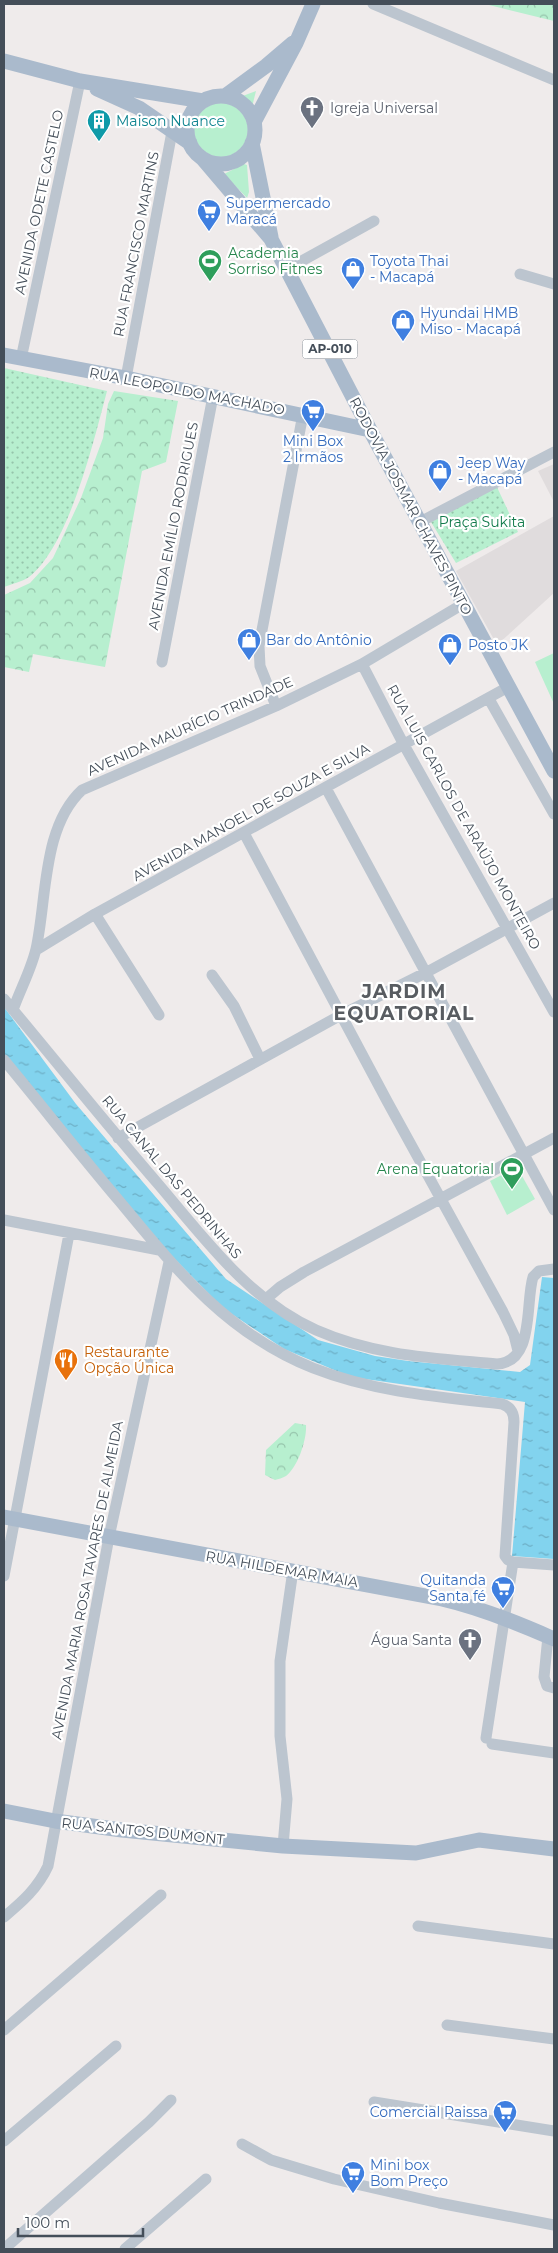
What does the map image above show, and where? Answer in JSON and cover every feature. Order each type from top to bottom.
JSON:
[{"type":"main road","points":[[254,122],[313,4]]},
{"type":"main road","points":[[225,96],[266,66],[296,40]]},
{"type":"main road","points":[[4,61],[80,80],[203,101]]},
{"type":"main road","points":[[80,80],[139,108],[190,143]]},
{"type":"main road","points":[[190,143],[188,126],[190,116],[203,101],[214,97],[225,96],[244,105],[254,122]]},
{"type":"main road","name":"AP-010","points":[[252,143],[255,133],[254,122]]},
{"type":"main road","name":"AP-010","points":[[190,143],[202,158]]},
{"type":"main road","points":[[202,158],[220,164],[231,163],[244,155],[252,143]]},
{"type":"main road","name":"RODOVIA JOSMAR CHAVES PINTO","points":[[252,143],[272,238]]},
{"type":"main road","name":"RODOVIA JOSMAR CHAVES PINTO","points":[[202,158],[272,238],[289,268],[370,430],[554,771]]},
{"type":"main road","name":"RUA LEOPOLDO MACHADO","points":[[4,355],[303,414],[370,430]]},
{"type":"main road","name":"RUA HILDEMAR MAIA","points":[[9,1517],[442,1599],[467,1605],[551,1638]]},
{"type":"main road","name":"RUA SANTOS DUMONT","points":[[4,1811],[55,1821],[122,1830],[283,1846],[416,1853],[479,1840],[554,1849]]},
{"type":"street","points":[[373,4],[554,80]]},
{"type":"street","name":"AVENIDA ODETE CASTELO","points":[[21,359],[80,80]]},
{"type":"street","points":[[173,132],[188,126]]},
{"type":"street","name":"RUA FRANCISCO MARTINS","points":[[126,378],[173,132]]},
{"type":"street","points":[[289,268],[374,221]]},
{"type":"street","points":[[520,274],[554,284]]},
{"type":"street","name":"AVENIDA EMÍLIO RODRIGUES","points":[[162,662],[213,396]]},
{"type":"street","points":[[276,706],[260,666],[259,646],[303,414]]},
{"type":"street","points":[[420,522],[554,452]]},
{"type":"street","name":"AVENIDA MAURÍCIO TRINDADE","points":[[13,1010],[36,950],[53,848],[61,821],[73,798],[82,790],[97,782],[276,706],[362,664],[463,604]]},
{"type":"street","name":"RUA LUIS CARLOS DE ARAÚJO MONTEIRO","points":[[362,664],[404,745],[554,1012]]},
{"type":"street","name":"AVENIDA MANOEL DE SOUZA E SILVA","points":[[36,950],[95,914],[508,688]]},
{"type":"street","points":[[486,701],[554,814]]},
{"type":"street","points":[[326,788],[554,1210]]},
{"type":"street","points":[[244,833],[340,1015],[503,1312],[514,1335],[519,1353]]},
{"type":"street","points":[[118,1138],[340,1015],[427,972],[554,904]]},
{"type":"street","points":[[95,914],[159,1015]]},
{"type":"street","points":[[212,975],[234,1006],[260,1059]]},
{"type":"street","name":"RUA CANAL DAS PEDRINHAS","points":[[4,999],[219,1258],[266,1300],[316,1330],[370,1349],[389,1353],[497,1364],[509,1362],[519,1353]]},
{"type":"street","points":[[4,1064],[169,1262],[230,1321],[269,1346],[312,1368],[377,1388],[502,1404],[508,1407],[514,1415],[504,1550],[507,1558],[512,1562],[554,1565]]},
{"type":"street","points":[[266,1300],[288,1281],[554,1138]]},
{"type":"street","points":[[4,1220],[159,1250]]},
{"type":"street","points":[[4,1576],[9,1517],[69,1234]]},
{"type":"street","name":"AVENIDA MARIA ROSA TAVARES DE ALMEIDA","points":[[4,1917],[26,1898],[42,1878],[48,1866],[109,1537],[169,1262]]},
{"type":"street","points":[[519,1353],[527,1325],[531,1283],[539,1271],[554,1269]]},
{"type":"street","points":[[512,1562],[503,1618],[489,1741],[554,1753]]},
{"type":"street","points":[[283,1846],[287,1799],[280,1736],[280,1661],[293,1570]]},
{"type":"street","points":[[551,1638],[544,1677],[547,1686],[554,1688]]},
{"type":"street","points":[[4,2030],[161,1895]]},
{"type":"street","points":[[418,1926],[554,1944]]},
{"type":"street","points":[[447,2025],[554,2039]]},
{"type":"street","points":[[4,2141],[116,2046]]},
{"type":"street","points":[[4,2249],[149,2122],[171,2100]]},
{"type":"street","points":[[374,2102],[554,2131]]},
{"type":"street","points":[[242,2144],[271,2160],[334,2179],[439,2204],[554,2225]]},
{"type":"street","points":[[125,2249],[206,2179]]},
{"type":"shaded area","points":[[554,464],[554,502],[538,471]]},
{"type":"shaded area","points":[[554,516],[554,593],[497,645],[456,571]]},
{"type":"green space","points":[[485,4],[554,4],[554,21]]},
{"type":"green space","points":[[256,91],[252,107],[240,97]]},
{"type":"green space","points":[[221,103],[231,105],[240,111],[246,120],[248,130],[246,140],[240,149],[231,155],[221,157],[211,155],[202,149],[196,140],[194,130],[196,120],[202,111],[211,105]]},
{"type":"green space","points":[[244,164],[247,165],[249,192],[247,198],[224,174]]},
{"type":"green space","points":[[4,368],[107,391],[78,491],[56,542],[43,562],[29,577],[4,587]]},
{"type":"green space","points":[[114,391],[178,401],[166,462],[142,471],[105,667],[33,654],[29,672],[4,667],[4,595],[30,583],[53,558],[81,498],[103,438],[108,404]]},
{"type":"green space","name":"Praça Sukita","points":[[496,485],[518,532],[456,563],[431,522]]},
{"type":"green space","points":[[554,653],[554,704],[535,662]]},
{"type":"green space","name":"Arena Equatorial","points":[[517,1167],[535,1199],[507,1215],[490,1181]]},
{"type":"green space","points":[[295,1423],[306,1425],[301,1452],[290,1472],[285,1477],[275,1480],[265,1475],[266,1450]]},
{"type":"water","points":[[4,1007],[76,1104],[226,1279],[318,1340],[375,1356],[520,1372],[530,1365],[542,1277],[554,1278],[554,1559],[512,1556],[525,1402],[351,1377],[284,1349],[223,1308],[159,1243],[4,1055]]},
{"type":"place","name":"Igreja Universal","points":[[312,129]]},
{"type":"place","name":"Maison Nuance","points":[[99,142]]},
{"type":"place","name":"Supermercado Maracá","points":[[209,232]]},
{"type":"place","name":"Academia Sorriso Fitnes","points":[[210,282]]},
{"type":"place","name":"Toyota Thai - Macapá","points":[[353,290]]},
{"type":"place","name":"Hyundai HMB Miso - Macapá","points":[[403,342]]},
{"type":"place","name":"Mini Box 2 Irmãos","points":[[313,432]]},
{"type":"place","name":"Jeep Way - Macapá","points":[[440,492]]},
{"type":"place","name":"Bar do Antônio","points":[[249,661]]},
{"type":"place","name":"Posto JK","points":[[450,666]]},
{"type":"place","name":"Arena Equatorial","points":[[512,1190]]},
{"type":"place","name":"Restaurante Opção Única","points":[[66,1381]]},
{"type":"place","name":"Quitanda Santa fé","points":[[503,1609]]},
{"type":"place","name":"Água Santa","points":[[470,1661]]},
{"type":"place","name":"Comercial Raissa","points":[[505,2133]]},
{"type":"place","name":"Mini box Bom Preço","points":[[353,2194]]},
{"type":"district","name":"JARDIM EQUATORIAL","points":[[404,1002]]}]
